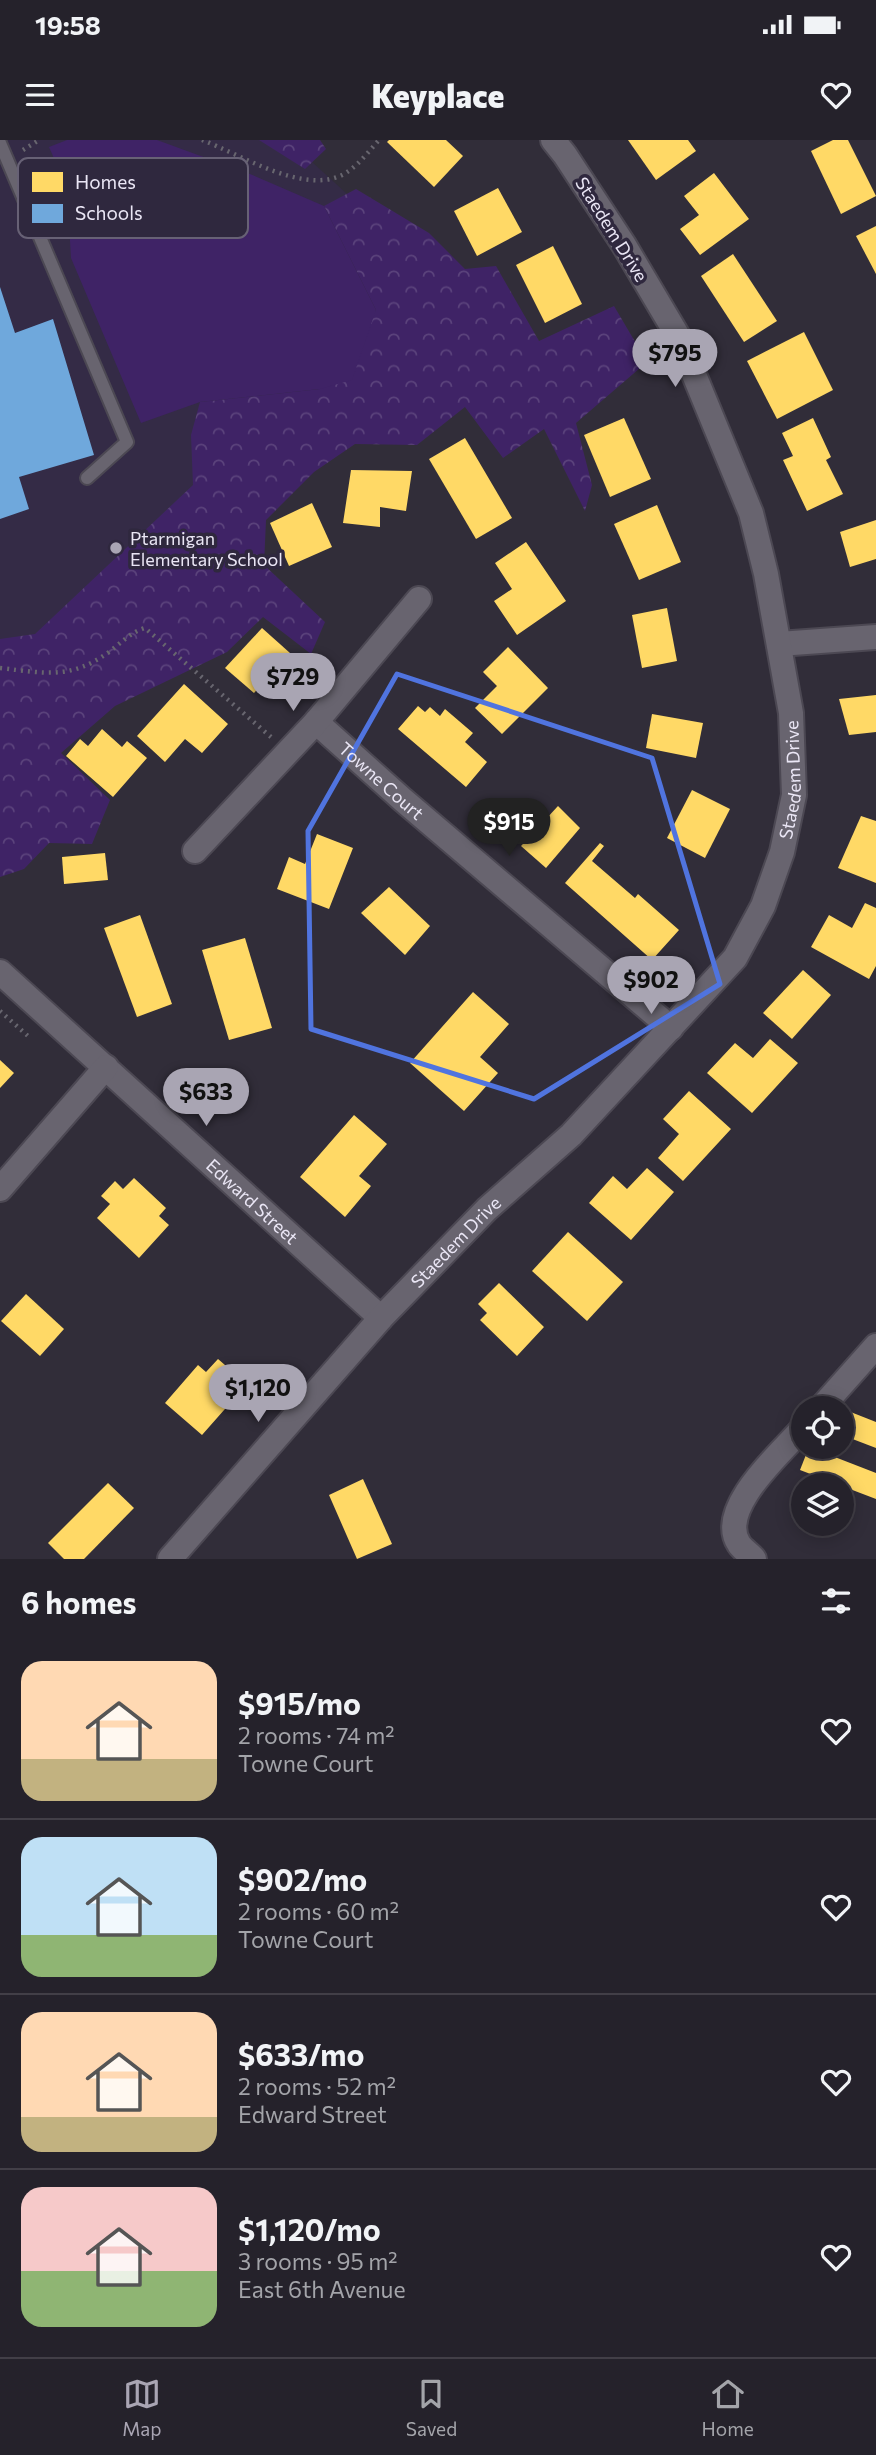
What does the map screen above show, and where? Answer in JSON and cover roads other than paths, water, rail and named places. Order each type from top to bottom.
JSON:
[{"type":"street","name":"Staedem Drive","points":[[170,1559],[381,1318],[487,1209],[571,1135],[736,958],[763,906],[782,852],[794,795],[792,713],[766,574],[751,513],[679,338],[624,245],[553,140]]},
{"type":"street","points":[[195,851],[316,722],[419,599]]},
{"type":"street","points":[[779,644],[876,637]]},
{"type":"street","name":"Towne Court","points":[[316,722],[403,800],[671,1028]]},
{"type":"street","name":"Edward Street","points":[[0,972],[381,1318]]},
{"type":"street","points":[[0,1189],[106,1067]]},
{"type":"street","points":[[832,1396],[876,1346]]},
{"type":"street","points":[[754,1559],[738,1543],[733,1524],[737,1509],[750,1488],[791,1442]]},
{"type":"lane","points":[[0,143],[18,185]]},
{"type":"lane","points":[[40,238],[127,442],[87,478]]},
{"type":"place","name":"Ptarmigan Elementary School","points":[[116,548]]}]
